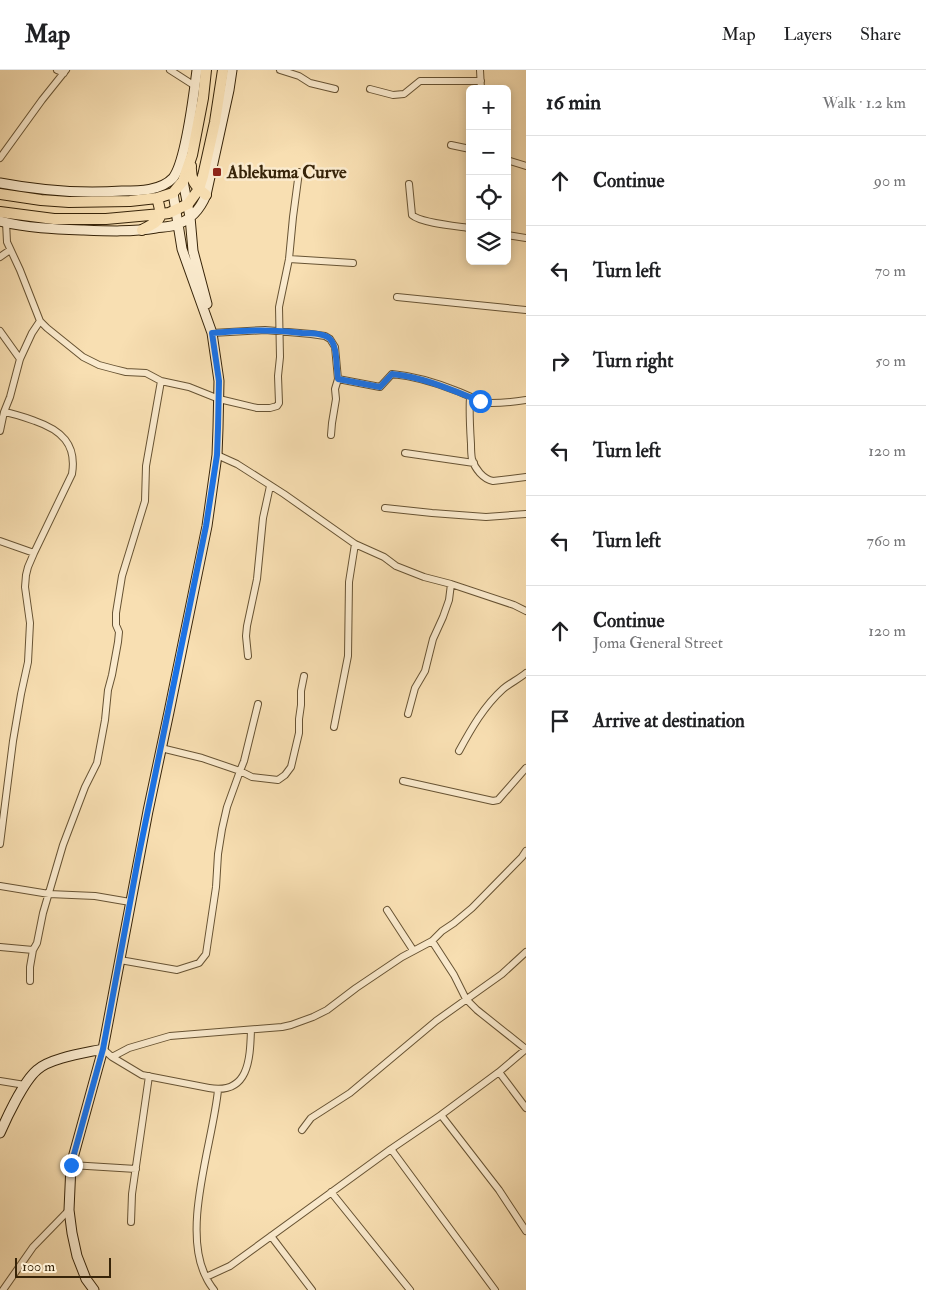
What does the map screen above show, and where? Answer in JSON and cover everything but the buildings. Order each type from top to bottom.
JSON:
[{"type":"main road","points":[[202,192],[192,181],[191,176],[192,156],[203,98],[206,70]]},
{"type":"main road","points":[[0,212],[29,221],[97,219],[161,214],[188,204],[202,192],[203,176],[215,122],[223,70]]},
{"type":"main road","points":[[0,194],[41,200],[62,197],[130,201],[157,198],[173,193],[183,181],[192,156]]},
{"type":"main road","points":[[142,230],[157,222],[161,214],[157,198]]},
{"type":"street","points":[[0,158],[65,72],[57,70]]},
{"type":"street","points":[[170,70],[195,86]]},
{"type":"street","points":[[0,183],[62,197],[160,187],[172,179],[180,164],[197,70]]},
{"type":"street","points":[[232,70],[228,97],[202,192],[201,206],[190,218],[178,225],[142,230],[80,230],[29,221],[3,222],[4,241],[20,270],[40,321],[83,357],[106,367],[126,372],[146,373],[161,380],[188,387],[219,399],[258,408],[277,406],[280,403],[278,376],[280,357],[279,308],[289,259],[299,172]]},
{"type":"street","points":[[280,70],[310,82],[335,89]]},
{"type":"street","points":[[370,88],[393,95],[404,94],[420,81],[481,85],[480,70]]},
{"type":"street","points":[[452,145],[466,148]]},
{"type":"street","points":[[511,161],[526,166]]},
{"type":"street","points":[[94,1290],[86,1278],[77,1256],[72,1233],[69,1210],[71,1165],[103,1049],[130,902],[206,526],[217,455],[219,399],[211,316],[193,251],[188,204],[183,181]]},
{"type":"street","points":[[409,184],[412,215],[424,220],[466,227]]},
{"type":"street","points":[[173,193],[182,249],[211,329]]},
{"type":"street","points":[[511,236],[526,238]]},
{"type":"street","points":[[0,257],[10,250]]},
{"type":"street","points":[[289,259],[353,263]]},
{"type":"street","points":[[397,297],[526,310]]},
{"type":"street","points":[[0,431],[20,359],[32,332],[40,321]]},
{"type":"street","points":[[211,329],[280,331],[325,336],[330,339],[335,347],[338,379],[335,389],[336,399],[332,435]]},
{"type":"street","points":[[0,331],[20,359]]},
{"type":"street","points":[[338,379],[380,387],[392,374],[432,383],[490,403],[526,400]]},
{"type":"street","points":[[30,982],[33,950],[70,825],[97,763],[105,720],[108,690],[118,642],[119,632],[116,625],[116,613],[122,576],[145,501],[146,466],[161,380]]},
{"type":"street","points":[[470,397],[469,415],[472,454],[474,463],[482,475],[488,480],[493,481],[526,477]]},
{"type":"street","points":[[0,844],[13,741],[28,662],[30,623],[25,587],[28,567],[72,474],[73,456],[62,434],[49,426],[18,414],[4,412]]},
{"type":"street","points":[[404,453],[474,463]]},
{"type":"street","points":[[217,455],[237,464],[308,510],[355,544],[384,557],[396,566],[424,577],[514,605],[526,611]]},
{"type":"street","points":[[248,656],[247,626],[257,579],[263,518],[270,486]]},
{"type":"street","points":[[385,508],[432,514],[486,517],[526,514]]},
{"type":"street","points":[[0,541],[34,553]]},
{"type":"street","points":[[334,727],[348,656],[349,582],[355,544]]},
{"type":"street","points":[[408,714],[415,688],[425,671],[433,639],[449,600],[451,584]]},
{"type":"street","points":[[458,751],[488,706],[504,688],[526,673]]},
{"type":"street","points":[[161,748],[202,758],[252,777],[278,780],[291,768],[299,733],[301,691],[304,676]]},
{"type":"street","points":[[120,960],[177,970],[198,964],[206,954],[222,829],[227,807],[244,762],[258,704]]},
{"type":"street","points":[[404,782],[498,800],[526,768]]},
{"type":"street","points":[[112,1057],[129,1048],[170,1036],[291,1025],[313,1017],[327,1010],[374,975],[413,950],[432,941],[472,908],[525,856]]},
{"type":"street","points":[[0,886],[49,894],[95,896],[130,902]]},
{"type":"street","points":[[387,910],[413,950]]},
{"type":"street","points":[[206,1277],[230,1266],[441,1115],[499,1072],[526,1049],[466,999],[454,974],[432,941]]},
{"type":"street","points":[[0,948],[33,950]]},
{"type":"street","points":[[302,1130],[312,1118],[350,1093],[436,1021],[502,974],[526,952]]},
{"type":"street","points":[[103,1049],[112,1057],[138,1073],[218,1090],[233,1086],[246,1072],[250,1059],[252,1030]]},
{"type":"street","points":[[0,1133],[25,1085],[37,1070],[59,1059],[103,1049]]},
{"type":"street","points":[[499,1072],[526,1108]]},
{"type":"street","points":[[131,1222],[132,1194],[149,1076]]},
{"type":"street","points":[[0,1081],[25,1085]]},
{"type":"street","points":[[214,1290],[202,1267],[197,1247],[197,1213],[218,1090]]},
{"type":"street","points":[[441,1115],[500,1190],[526,1231]]},
{"type":"street","points":[[391,1149],[495,1290]]},
{"type":"street","points":[[71,1165],[136,1169]]},
{"type":"street","points":[[331,1192],[410,1290]]},
{"type":"street","points":[[3,1290],[33,1248],[69,1210]]},
{"type":"street","points":[[271,1236],[312,1290]]},
{"type":"place","name":"Ablekuma Curve","points":[[217,172]]},
{"type":"route","points":[[71,1165],[103,1049],[139,854],[206,526],[217,455],[219,399],[219,381],[212,333],[265,330],[325,336],[330,339],[335,347],[338,379],[380,387],[392,374],[432,383],[480,401]]}]
